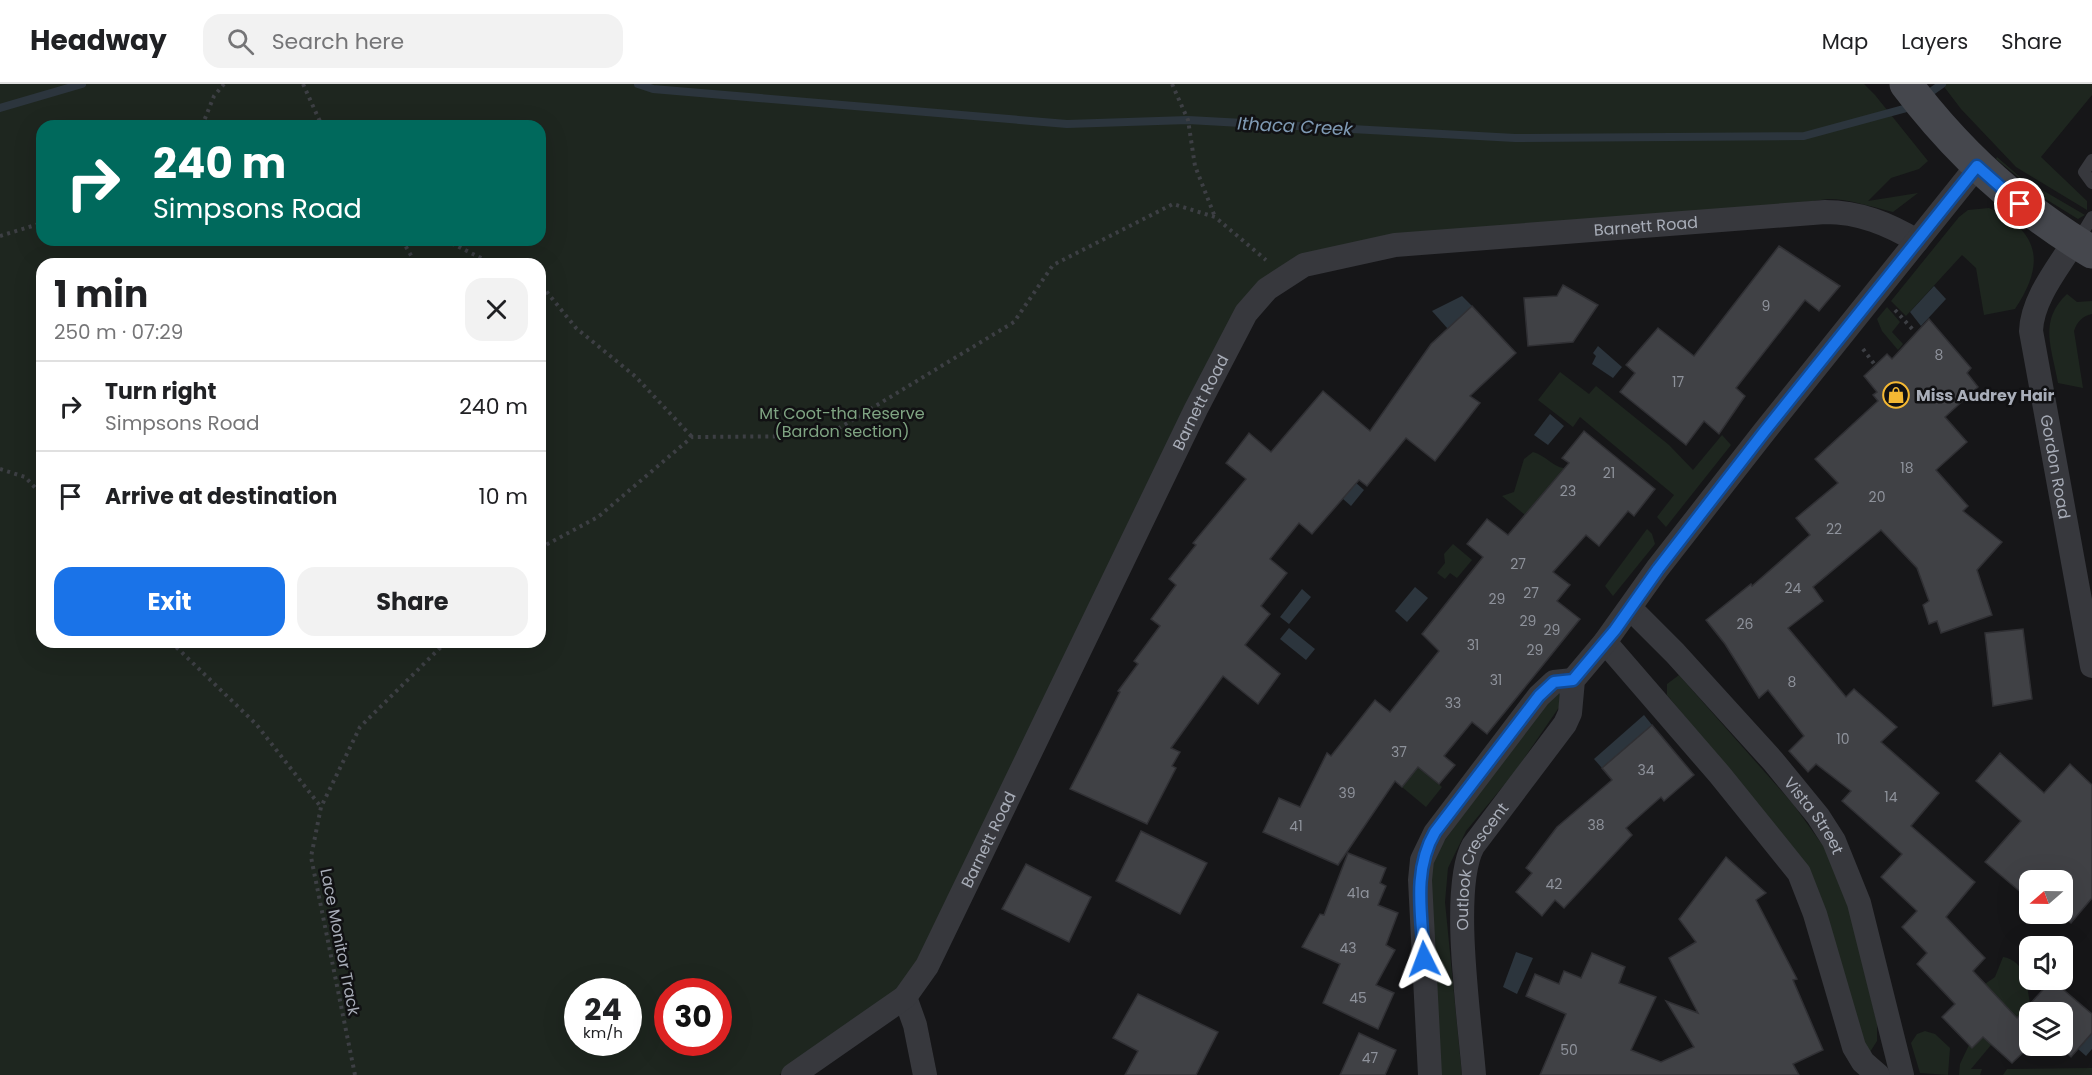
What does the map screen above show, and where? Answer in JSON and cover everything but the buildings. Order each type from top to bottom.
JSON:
[{"type":"main road","points":[[1906,84],[1937,125],[1977,166],[2030,212],[2084,238]]},
{"type":"street","points":[[1430,1075],[1420,879],[1425,851],[1435,832],[1539,696],[1554,682],[1573,680],[1605,642],[1764,432],[1977,166]]},
{"type":"street","name":"Barnett Road","points":[[794,1075],[905,997],[927,966],[1191,419],[1240,324],[1267,289],[1304,265],[1395,245],[1825,212],[1850,213],[1884,223],[1917,242]]},
{"type":"street","name":"Gordon Road","points":[[2084,238],[2042,296],[2033,315],[2031,331],[2092,666]]},
{"type":"street","name":"Vista Street","points":[[1630,608],[1682,661],[1773,761],[1818,816],[1834,841],[1857,896],[1902,1075]]},
{"type":"street","points":[[1605,642],[1727,783],[1798,873],[1815,914],[1854,1047],[1863,1062],[1878,1075]]},
{"type":"street","name":"Outlook Crescent","points":[[1474,1075],[1462,919],[1466,860],[1480,836],[1565,724],[1570,713],[1573,680]]},
{"type":"street","points":[[905,997],[915,1025],[925,1075]]},
{"type":"lane","points":[[2092,160],[2084,172],[2092,183]]},
{"type":"path","points":[[204,120],[214,96],[224,84]]},
{"type":"path","points":[[303,84],[319,120]]},
{"type":"path","points":[[1172,84],[1188,120],[1195,166],[1215,218]]},
{"type":"path","points":[[546,545],[598,517],[693,438],[826,436],[1014,322],[1053,265],[1173,204],[1215,218],[1286,276]]},
{"type":"path","points":[[0,236],[36,225]]},
{"type":"path","points":[[457,246],[481,258]]},
{"type":"path","points":[[546,291],[576,328],[636,376],[693,438]]},
{"type":"path","points":[[1895,310],[1915,332]]},
{"type":"path","points":[[1862,349],[1875,365]]},
{"type":"path","points":[[0,469],[25,477],[36,489]]},
{"type":"path","points":[[177,648],[256,724],[321,807]]},
{"type":"path","name":"Lace Monitor Track","points":[[355,1075],[311,857],[321,807],[360,728],[440,648]]},
{"type":"green space","name":"Mt Coot-tha Reserve (Bardon section)","points":[[0,84],[1864,84],[1875,95],[1928,161],[1919,169],[1891,178],[1868,201],[1918,193],[1893,212],[1828,199],[1280,271],[918,965],[888,999],[779,1075],[0,1075]]},
{"type":"green space","points":[[1942,84],[2092,84],[2092,95],[2041,157],[2087,201],[2087,210],[2016,167],[1961,109]]},
{"type":"green space","points":[[1997,157],[2020,177],[2085,215],[2078,219],[2044,198],[1996,159]]},
{"type":"green space","points":[[1989,208],[2006,217],[2019,228],[2028,239],[2033,251],[2034,264],[2031,278],[2015,309],[1984,315],[1976,268],[1962,255],[1906,316],[1891,301],[1959,217],[1968,210]]},
{"type":"green space","points":[[2067,294],[2077,302],[2092,301],[2092,314],[2080,320],[2074,331],[2083,388],[2058,383],[2049,336],[2053,314]]},
{"type":"green space","points":[[1887,307],[1900,322],[1892,332],[1903,344],[1898,350],[1882,331],[1877,319]]},
{"type":"green space","points":[[1560,372],[1589,394],[1596,386],[1669,445],[1693,470],[1722,435],[1731,445],[1666,527],[1657,517],[1674,495],[1580,417],[1573,427],[1538,400]]},
{"type":"green space","points":[[1533,452],[1556,466],[1564,468],[1525,515],[1502,496],[1514,492],[1524,459]]},
{"type":"green space","points":[[1647,529],[1652,534],[1655,544],[1613,596],[1605,586]]},
{"type":"green space","points":[[1453,544],[1472,560],[1457,578],[1450,573],[1445,579],[1437,573],[1445,563],[1444,554]]},
{"type":"green space","points":[[1679,675],[1793,804],[1829,854],[1846,895],[1877,1023],[1877,1041],[1870,1052],[1862,1041],[1794,851],[1667,695],[1667,684]]},
{"type":"green space","points":[[1561,687],[1564,700],[1514,773],[1466,831],[1448,868],[1445,902],[1462,1075],[1440,1075],[1430,872],[1437,851],[1547,699]]},
{"type":"green space","points":[[1418,767],[1442,787],[1426,807],[1402,787]]},
{"type":"green space","points":[[2003,957],[2016,963],[2019,967],[2019,990],[2028,990],[2030,1002],[2019,1002],[2019,1015],[2015,1020],[2011,1017],[1971,1069],[1982,1069],[1980,1075],[1959,1075],[1960,1064],[1969,1045],[1972,1048],[2010,1010],[1985,984],[1995,977]]},
{"type":"green space","points":[[1925,1031],[1935,1034],[1950,1048],[1948,1075],[1920,1073],[1911,1043],[1917,1034]]},
{"type":"green space","points":[[2092,1068],[2092,1075],[2003,1075],[2007,1069]]},
{"type":"shaded area","points":[[1934,286],[1946,299],[1921,326],[1910,312]]},
{"type":"shaded area","points":[[1462,296],[1472,306],[1448,329],[1432,311]]},
{"type":"shaded area","points":[[1598,346],[1622,367],[1613,378],[1592,364],[1596,356],[1593,353]]},
{"type":"shaded area","points":[[1550,414],[1564,426],[1548,445],[1534,435]]},
{"type":"shaded area","points":[[1337,466],[1364,490],[1351,506],[1324,482]]},
{"type":"shaded area","points":[[1415,587],[1428,598],[1407,622],[1395,611]]},
{"type":"shaded area","points":[[1302,589],[1311,597],[1289,624],[1280,617]]},
{"type":"shaded area","points":[[1289,628],[1315,649],[1306,660],[1280,639]]},
{"type":"shaded area","points":[[1644,715],[1652,725],[1602,768],[1594,759]]},
{"type":"shaded area","points":[[1516,952],[1533,958],[1517,994],[1503,987]]},
{"type":"shaded area","points":[[2092,1033],[2092,1049],[2086,1056],[2078,1049]]},
{"type":"waterway","points":[[0,108],[82,84]]},
{"type":"waterway","name":"Ithaca Creek","points":[[638,84],[653,89],[1067,124],[1188,120],[1515,138],[1804,136],[1907,108],[1914,103]]},
{"type":"waterway","name":"Ithaca Creek","points":[[1925,96],[1942,84]]},
{"type":"place","name":"Miss Audrey Hair","points":[[1896,395]]},
{"type":"route","points":[[1424,959],[1420,879],[1425,851],[1435,832],[1539,696],[1554,682],[1573,680],[1601,647],[1764,432],[1977,166],[2020,204]]}]
